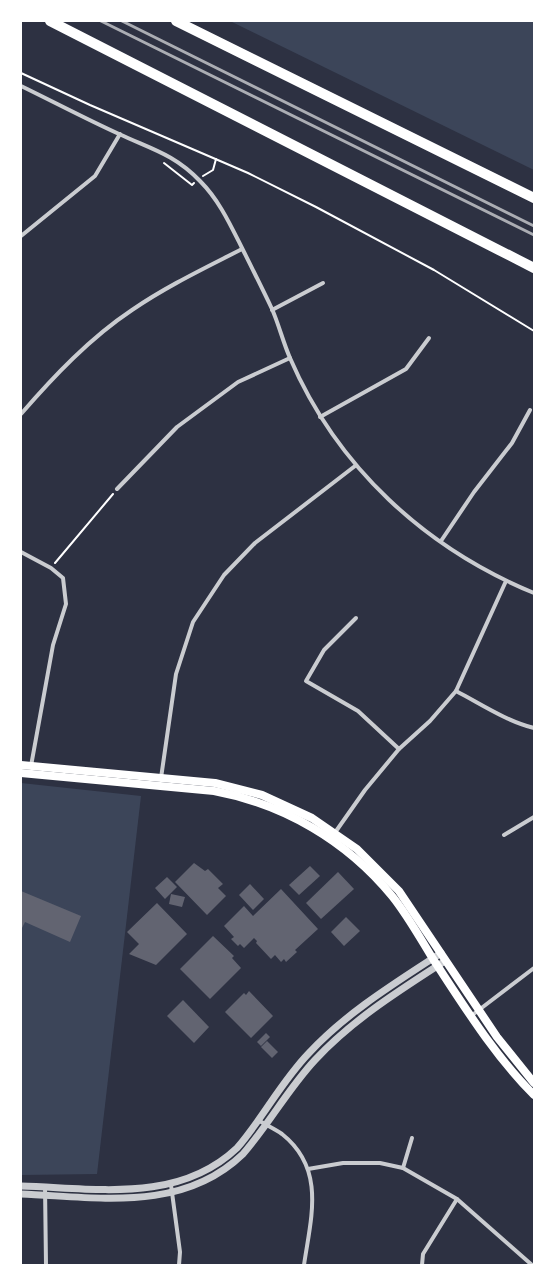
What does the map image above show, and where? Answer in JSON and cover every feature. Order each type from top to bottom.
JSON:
[{"type":"highway","points":[[50,21],[534,268]]},
{"type":"highway","points":[[176,21],[534,198]]},
{"type":"main road","points":[[21,765],[215,783],[262,795],[297,810],[375,866],[399,891],[479,1011],[516,1062],[534,1083]]},
{"type":"main road","points":[[25,774],[214,791],[251,800],[288,814],[333,836],[367,869],[392,897],[471,1016],[509,1068],[534,1095]]},
{"type":"street","points":[[21,86],[120,134],[159,150],[198,178],[222,210],[242,248],[272,310],[290,358],[320,417],[355,466],[390,502],[456,553],[506,581],[534,593]]},
{"type":"street","points":[[21,236],[94,176],[120,134]]},
{"type":"street","points":[[21,414],[43,389],[84,348],[115,322],[172,285],[242,248]]},
{"type":"street","points":[[272,310],[323,283]]},
{"type":"street","points":[[320,417],[406,368],[429,338]]},
{"type":"street","points":[[117,489],[183,423],[238,382],[290,358]]},
{"type":"street","points":[[441,541],[474,492],[512,443],[530,410]]},
{"type":"street","points":[[160,787],[176,674],[193,622],[224,576],[255,543],[355,466]]},
{"type":"street","points":[[21,552],[51,568],[62,578],[66,604],[53,645],[31,766],[25,774]]},
{"type":"street","points":[[333,836],[364,790],[399,749],[430,721],[456,691],[506,581]]},
{"type":"street","points":[[356,618],[324,650],[306,681],[358,711],[399,749]]},
{"type":"street","points":[[456,691],[522,725],[534,728]]},
{"type":"street","points":[[504,835],[534,817]]},
{"type":"street","points":[[21,1186],[131,1189],[171,1185],[199,1174],[228,1156],[245,1138],[299,1064],[320,1042],[342,1022],[441,953]]},
{"type":"street","points":[[21,1194],[131,1198],[173,1193],[203,1182],[234,1163],[266,1125],[306,1070],[326,1048],[348,1029],[445,961]]},
{"type":"street","points":[[471,1016],[534,968]]},
{"type":"street","points":[[258,1120],[281,1134],[292,1144],[308,1169],[313,1187],[304,1265]]},
{"type":"street","points":[[403,1168],[412,1138]]},
{"type":"street","points":[[308,1169],[343,1163],[380,1163],[403,1168],[457,1200],[532,1265]]},
{"type":"street","points":[[171,1185],[180,1252],[179,1265]]},
{"type":"street","points":[[45,1186],[46,1265]]},
{"type":"street","points":[[422,1265],[423,1254],[457,1200]]},
{"type":"path","points":[[21,73],[90,105],[216,159],[316,207],[434,270],[534,331]]},
{"type":"path","points":[[198,178],[213,170],[216,159]]},
{"type":"path","points":[[51,568],[117,489]]},
{"type":"shaded area","points":[[230,21],[534,21],[534,170]]},
{"type":"shaded area","points":[[21,783],[141,796],[97,1174],[21,1175]]},
{"type":"building","points":[[194,863],[205,871],[208,869],[223,884],[218,888],[226,896],[207,915],[175,882]]},
{"type":"building","points":[[310,866],[320,876],[299,895],[289,885]]},
{"type":"building","points":[[338,872],[354,889],[321,919],[306,903]]},
{"type":"building","points":[[167,877],[177,887],[165,899],[155,888]]},
{"type":"building","points":[[250,884],[264,899],[253,910],[239,895]]},
{"type":"building","points":[[281,889],[318,929],[295,950],[297,952],[286,962],[284,959],[281,962],[275,955],[271,959],[256,943],[257,941],[254,938],[244,948],[240,944],[238,946],[231,939],[234,937],[224,926],[244,906],[253,916]]},
{"type":"building","points":[[21,891],[81,916],[70,942],[25,922],[22,928],[21,927]]},
{"type":"building","points":[[171,894],[185,897],[182,907],[169,904]]},
{"type":"building","points":[[157,903],[187,934],[156,965],[129,954],[139,944],[127,932]]},
{"type":"building","points":[[346,917],[360,931],[344,946],[331,932]]},
{"type":"building","points":[[213,936],[234,956],[232,958],[241,968],[210,999],[180,969]]},
{"type":"building","points":[[249,991],[273,1016],[251,1038],[225,1012],[244,993],[246,995]]},
{"type":"building","points":[[183,1000],[209,1027],[194,1043],[167,1016]]},
{"type":"building","points":[[266,1033],[270,1037],[261,1046],[257,1042]]},
{"type":"building","points":[[267,1041],[278,1052],[272,1058],[261,1047]]},
{"type":"railway","points":[[101,21],[534,235]]},
{"type":"railway","points":[[122,21],[534,226]]}]
